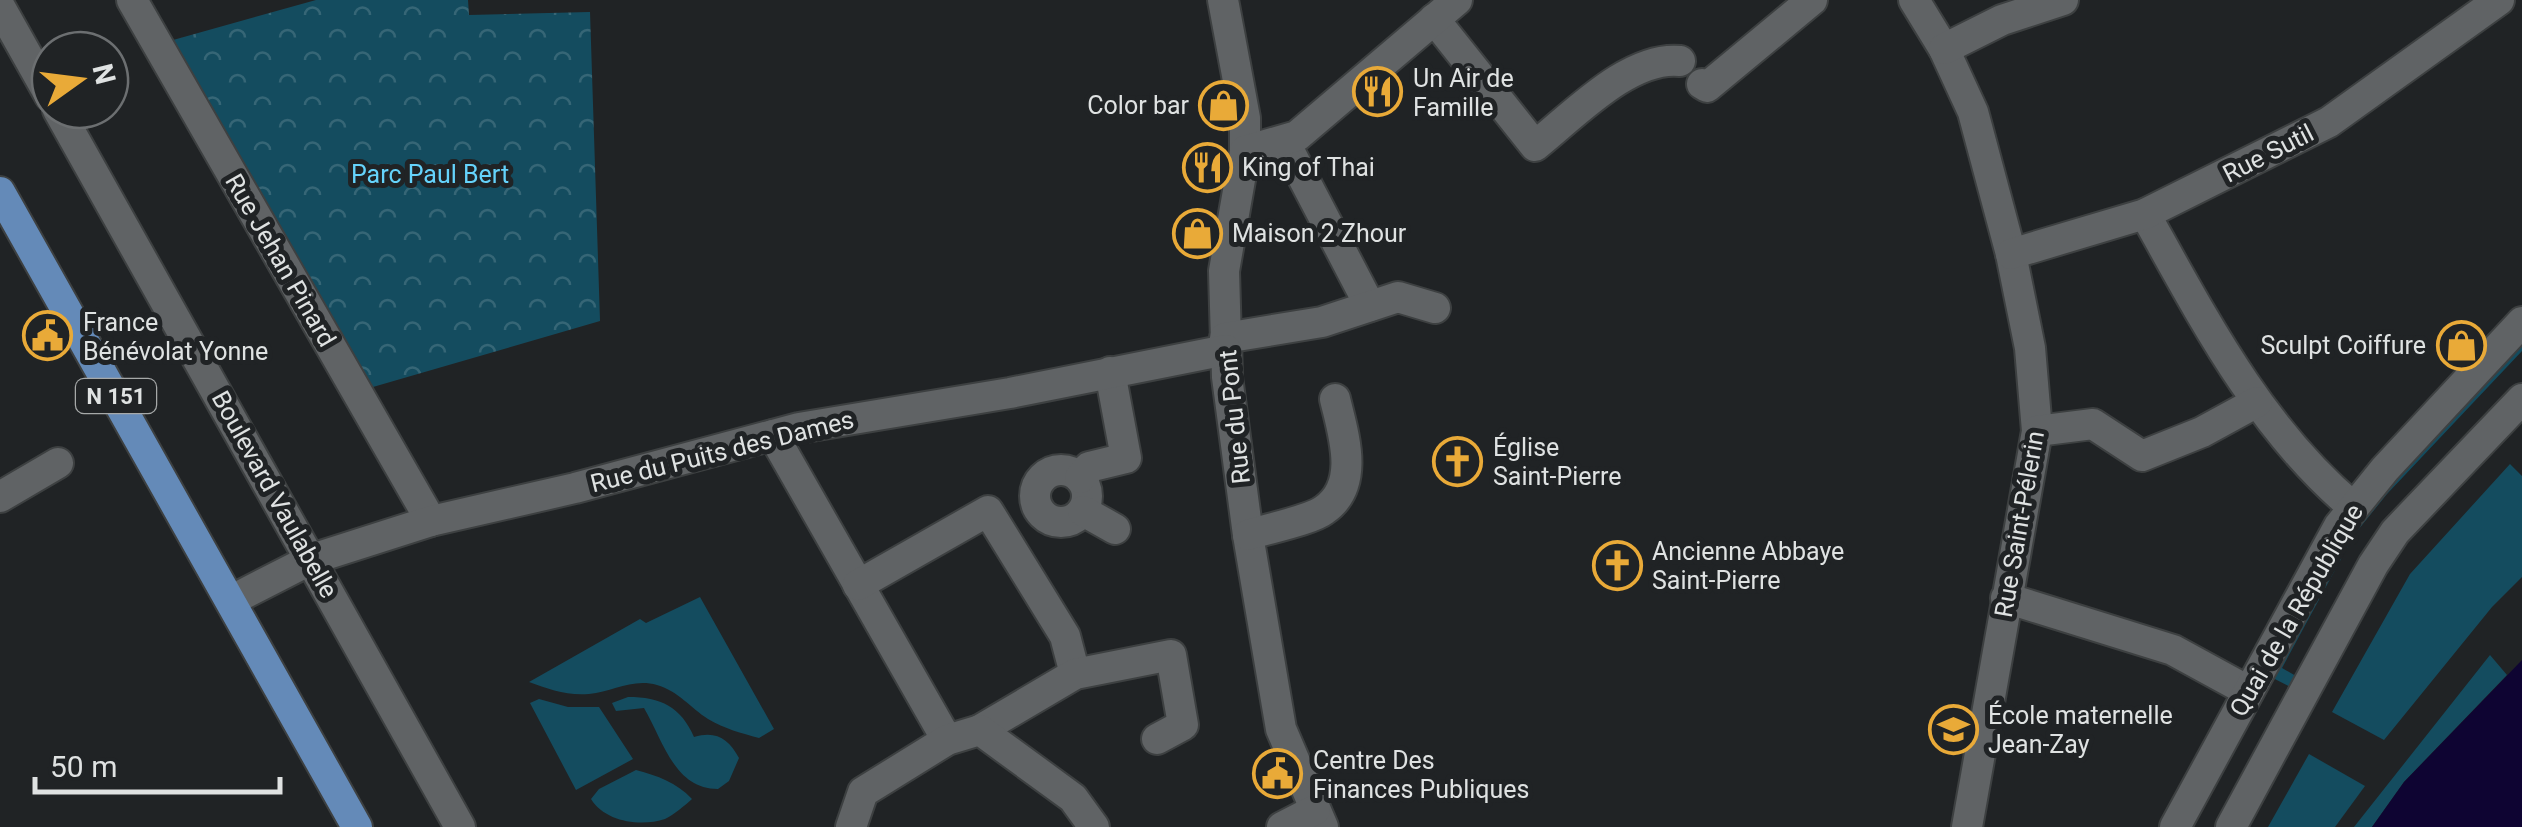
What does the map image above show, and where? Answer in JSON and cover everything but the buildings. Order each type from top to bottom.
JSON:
[{"type":"main road","name":"N 151","points":[[0,192],[357,827]]},
{"type":"street","name":"Rue Jehan Pinard","points":[[132,0],[431,521]]},
{"type":"street","name":"Rue du Pont","points":[[1222,0],[1246,118],[1245,151],[1224,271],[1226,344],[1248,535],[1281,730],[1319,818]]},
{"type":"street","points":[[1702,84],[1707,87],[1812,0]]},
{"type":"street","name":"Rue Saint-Pélerin","points":[[1914,0],[1944,50],[1973,112],[2030,348],[2037,431],[1966,827]]},
{"type":"street","points":[[1944,50],[2002,20],[2063,0]]},
{"type":"street","name":"Rue Sutil","points":[[2010,254],[2146,214],[2329,122],[2499,0]]},
{"type":"street","points":[[0,7],[30,60]]},
{"type":"street","points":[[1245,151],[1297,136],[1446,10],[1535,146],[1629,72],[1664,59],[1680,61]]},
{"type":"street","name":"Boulevard Vaulabelle","points":[[69,130],[460,827]]},
{"type":"street","points":[[1284,140],[1370,306]]},
{"type":"street","points":[[2146,214],[2202,316],[2256,402],[2325,484],[2352,507]]},
{"type":"street","name":"Rue du Puits des Dames","points":[[232,600],[312,559],[431,521],[773,435],[1110,372],[1322,322],[1398,297],[1436,308]]},
{"type":"street","name":"Quai de la République","points":[[2175,827],[2352,507],[2522,322]]},
{"type":"street","points":[[1080,478],[1090,467],[1126,458],[1110,372]]},
{"type":"street","points":[[1248,535],[1324,510],[1343,487],[1348,454],[1335,399]]},
{"type":"street","name":"Quai de la République","points":[[2232,827],[2373,564],[2396,532],[2522,399]]},
{"type":"street","points":[[2037,431],[2093,424],[2142,456],[2202,432],[2256,402]]},
{"type":"street","points":[[773,435],[947,740]]},
{"type":"street","points":[[0,498],[58,463]]},
{"type":"street","points":[[1066,470],[1080,478],[1087,494],[1083,511],[1071,521],[1055,522],[1041,514],[1035,499],[1038,484],[1050,472],[1066,470]]},
{"type":"street","points":[[858,585],[988,511],[1035,499]]},
{"type":"street","points":[[988,511],[1065,636],[1075,674]]},
{"type":"street","points":[[1083,511],[1114,529]]},
{"type":"street","points":[[2006,598],[2173,650],[2248,692]]},
{"type":"street","points":[[851,827],[863,792],[947,740],[980,730],[1075,674],[1172,655],[1183,725],[1158,739]]},
{"type":"street","points":[[980,730],[1073,798],[1094,827]]},
{"type":"street","points":[[1282,827],[1319,818]]},
{"type":"green space","name":"Parc Paul Bert","points":[[316,0],[468,0],[469,15],[590,12],[600,321],[366,389],[166,42]]},
{"type":"green space","points":[[2522,338],[2522,351],[2387,494],[2354,535],[2282,668],[2303,680],[2298,691],[2267,675],[2346,530]]},
{"type":"green space","points":[[2510,464],[2522,476],[2522,577],[2492,607],[2384,740],[2332,712],[2410,574]]},
{"type":"green space","points":[[700,597],[774,729],[759,738],[714,722],[678,695],[657,685],[639,683],[581,694],[529,682],[640,619],[646,623]]},
{"type":"green space","points":[[2490,655],[2507,675],[2404,782],[2372,827],[2354,827]]},
{"type":"green space","points":[[628,697],[668,706],[683,718],[694,737],[709,735],[726,741],[739,758],[729,781],[718,789],[703,787],[680,772],[644,708],[616,711],[612,703]]},
{"type":"green space","points":[[539,699],[568,707],[599,707],[633,759],[576,790],[530,703]]},
{"type":"green space","points":[[2309,754],[2365,786],[2335,827],[2268,827]]},
{"type":"green space","points":[[636,770],[666,780],[692,799],[665,819],[645,822],[614,818],[597,807],[591,799],[599,789]]},
{"type":"shaded area","points":[[2522,660],[2522,827],[2372,827],[2404,782]]},
{"type":"place","name":"Un Air de Famille","points":[[1378,92]]},
{"type":"place","name":"Color bar","points":[[1224,105]]},
{"type":"place","name":"King of Thai","points":[[1207,167]]},
{"type":"place","name":"Maison 2 Zhour","points":[[1197,233]]},
{"type":"place","name":"France Bénévolat Yonne","points":[[48,336]]},
{"type":"place","name":"Sculpt Coiffure","points":[[2461,345]]},
{"type":"place","name":"Église Saint-Pierre","points":[[1458,461]]},
{"type":"place","name":"Ancienne Abbaye Saint-Pierre","points":[[1617,565]]},
{"type":"place","name":"École maternelle Jean-Zay","points":[[1953,729]]},
{"type":"place","name":"Centre Des Finances Publiques","points":[[1278,774]]}]
